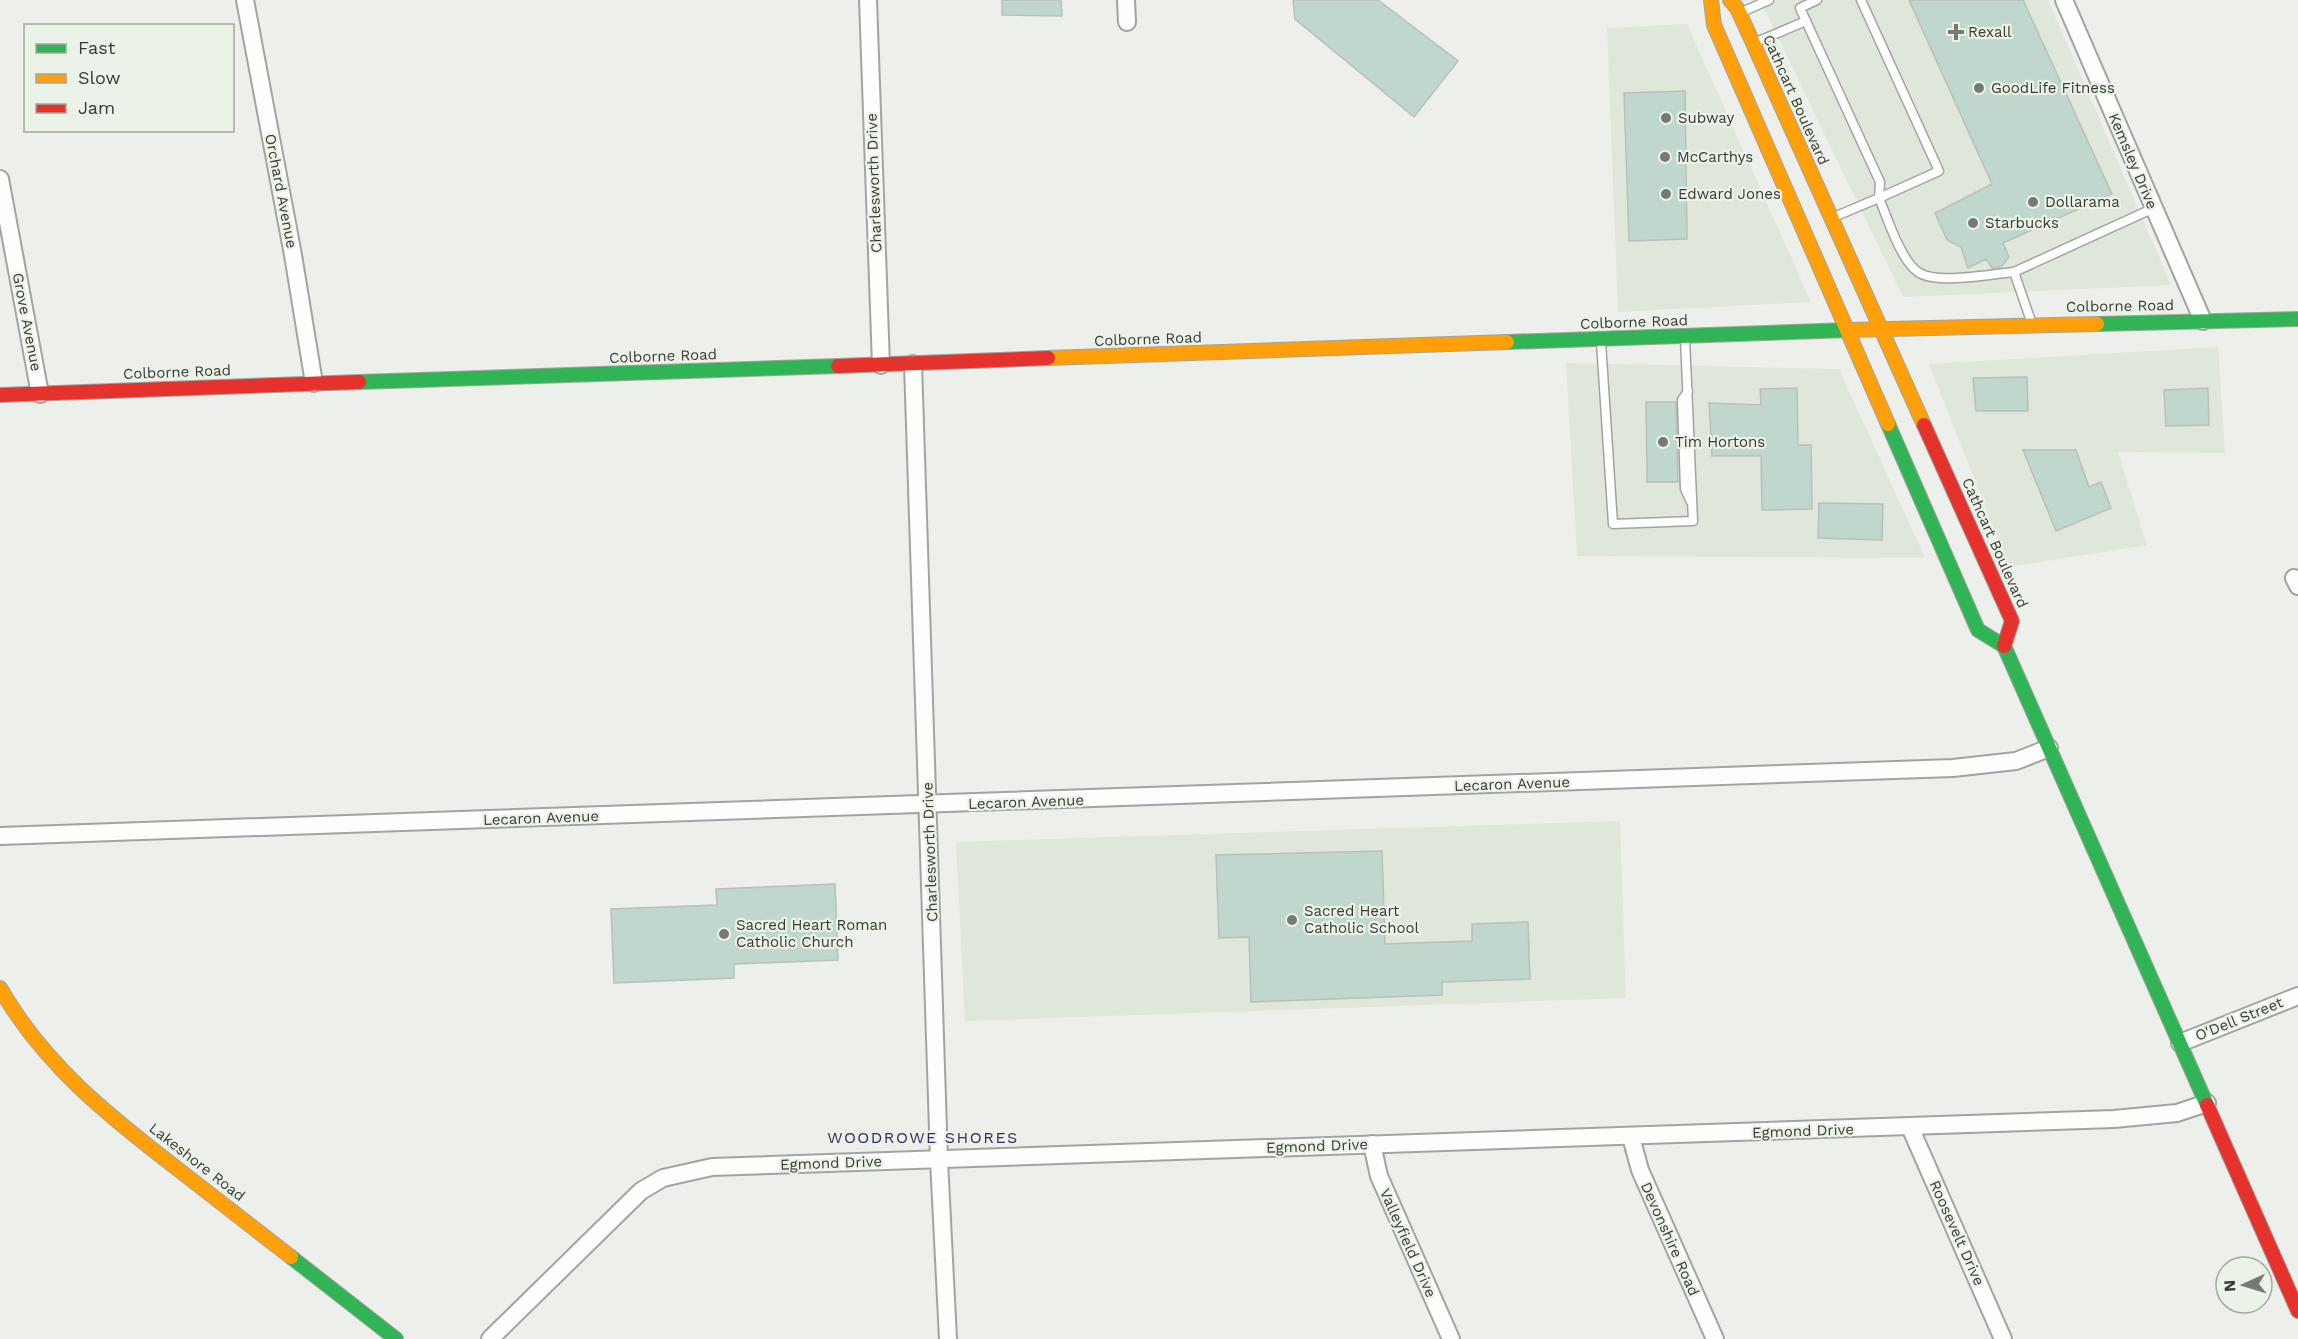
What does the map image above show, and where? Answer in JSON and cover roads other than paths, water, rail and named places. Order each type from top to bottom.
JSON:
[{"type":"street","name":"Orchard Avenue","points":[[245,0],[293,255],[314,383]]},
{"type":"street","name":"Charlesworth Drive","points":[[868,0],[881,365]]},
{"type":"street","points":[[1126,0],[1127,22]]},
{"type":"street","points":[[1711,0],[1714,25],[1978,630],[2004,646],[2298,1311]]},
{"type":"street","name":"Cathcart Boulevard","points":[[1730,0],[1740,14],[2012,621],[2004,646]]},
{"type":"street","name":"Kemsley Drive","points":[[2064,0],[2203,321]]},
{"type":"street","name":"Grove Avenue","points":[[0,179],[40,394]]},
{"type":"street","name":"Colborne Road","points":[[0,395],[2033,324],[2298,319]]},
{"type":"street","name":"Charlesworth Drive","points":[[913,364],[939,1160],[948,1339]]},
{"type":"street","name":"Lecaron Avenue","points":[[0,837],[1953,768],[2016,761],[2049,748]]},
{"type":"street","name":"Lakeshore Road","points":[[0,988],[38,1046],[72,1080],[154,1150],[396,1339]]},
{"type":"street","name":"O'Dell Street","points":[[2180,1043],[2298,996]]},
{"type":"street","name":"Egmond Drive","points":[[490,1339],[641,1191],[663,1178],[712,1167],[2114,1119],[2177,1113],[2207,1103]]},
{"type":"street","name":"Roosevelt Drive","points":[[1910,1127],[2004,1339]]},
{"type":"street","name":"Devonshire Road","points":[[1631,1137],[1640,1170],[1715,1339]]},
{"type":"street","name":"Valleyfield Drive","points":[[1372,1144],[1379,1176],[1451,1339]]},
{"type":"lane","points":[[1740,14],[1769,0]]},
{"type":"lane","points":[[1817,0],[1798,4],[1880,182],[1879,198],[1905,256],[1916,272],[1931,278],[2014,272],[2154,208]]},
{"type":"lane","points":[[1832,218],[1939,171],[1861,0]]},
{"type":"lane","points":[[1753,43],[1806,21]]},
{"type":"lane","points":[[2014,272],[2033,324]]},
{"type":"lane","points":[[1600,340],[1613,524],[1693,521],[1685,337]]},
{"type":"place","name":"Rexall","points":[[1956,32]]},
{"type":"place","name":"GoodLife Fitness","points":[[1979,88]]},
{"type":"place","name":"Subway","points":[[1666,118]]},
{"type":"place","name":"McCarthys","points":[[1665,157]]},
{"type":"place","name":"Edward Jones","points":[[1666,194]]},
{"type":"place","name":"Dollarama","points":[[2033,202]]},
{"type":"place","name":"Starbucks","points":[[1973,223]]},
{"type":"place","name":"Tim Hortons","points":[[1663,442]]},
{"type":"place","name":"Sacred Heart Catholic School","points":[[1292,920]]},
{"type":"place","name":"Sacred Heart Roman Catholic Church","points":[[724,934]]},
{"type":"district","name":"WOODROWE SHORES","points":[[923,1137]]}]
